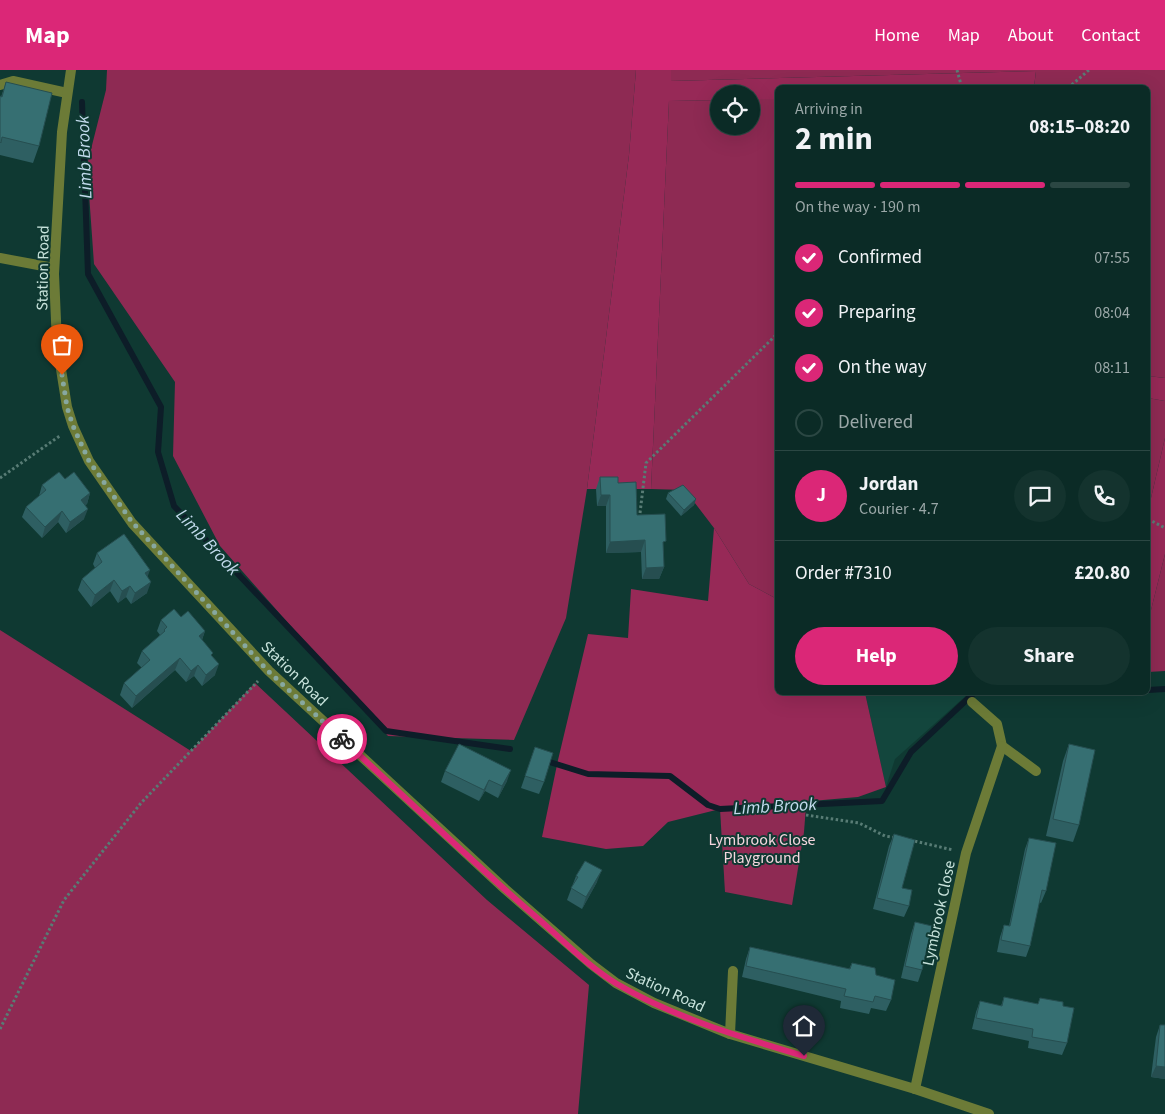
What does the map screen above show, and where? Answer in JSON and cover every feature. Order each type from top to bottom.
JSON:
[{"type":"street","name":"Station Road","points":[[71,70],[62,132],[54,268],[57,344],[67,407],[73,426],[89,461],[132,522],[268,671],[505,890],[616,983],[654,1003],[730,1034],[915,1089],[989,1114]]},
{"type":"street","points":[[0,85],[13,81],[67,94]]},
{"type":"street","points":[[0,258],[54,268]]},
{"type":"street","points":[[972,702],[997,724],[1002,746],[1036,770]]},
{"type":"street","name":"Lymbrook Close","points":[[915,1089],[966,854],[1002,746]]},
{"type":"street","points":[[730,1034],[733,971]]},
{"type":"path","points":[[957,70],[961,85]]},
{"type":"path","points":[[1072,85],[1089,70]]},
{"type":"path","points":[[640,513],[646,463],[775,336]]},
{"type":"path","points":[[0,478],[73,426]]},
{"type":"path","points":[[1150,520],[1165,528]]},
{"type":"path","points":[[0,1029],[64,900],[141,803],[268,671]]},
{"type":"path","points":[[806,814],[859,823],[885,836],[966,854]]},
{"type":"shaded area","points":[[636,70],[671,70],[671,81],[1036,71],[1034,85],[775,85],[775,99],[760,99],[760,85],[710,85],[710,100],[669,101],[651,489],[587,489],[629,155]]},
{"type":"shaded area","points":[[1150,376],[1165,378],[1165,401],[1150,398]]},
{"type":"shaded area","points":[[1165,438],[1165,554],[1150,614],[1150,502]]},
{"type":"shaded area","points":[[714,528],[749,584],[775,598],[775,695],[865,695],[886,787],[858,797],[720,809],[668,822],[643,846],[606,849],[542,837],[588,634],[628,638],[631,589],[708,601]]},
{"type":"shaded area","points":[[866,695],[967,695],[895,759],[886,787]]},
{"type":"green space","points":[[107,70],[636,70],[629,155],[587,489],[566,618],[514,740],[388,736],[220,546],[173,456],[175,382],[94,264],[87,165],[106,90]]},
{"type":"green space","points":[[671,70],[1165,70],[1165,378],[1150,376],[1150,85],[1034,85],[1036,71],[670,81]]},
{"type":"green space","points":[[760,99],[775,99],[775,598],[749,584],[714,528],[685,490],[651,489],[669,101],[710,100],[710,135],[760,135]]},
{"type":"green space","points":[[1150,398],[1165,401],[1165,438],[1150,502]]},
{"type":"green space","points":[[1165,554],[1165,671],[1150,672],[1150,614]]},
{"type":"green space","points":[[0,630],[191,751],[255,683],[487,900],[589,985],[578,1114],[0,1114]]},
{"type":"green space","name":"Lymbrook Close Playground","points":[[806,806],[804,832],[792,905],[725,892],[720,809]]},
{"type":"building","points":[[6,82],[52,93],[39,146],[2,137],[0,142],[0,96],[2,97]]},
{"type":"building","points":[[59,472],[65,479],[74,472],[90,493],[81,500],[88,509],[70,522],[62,511],[45,527],[26,507],[46,490],[42,485]]},
{"type":"building","points":[[600,477],[618,477],[618,483],[636,482],[637,515],[665,514],[666,541],[663,542],[664,567],[646,568],[645,540],[610,542],[610,495],[601,495]]},
{"type":"building","points":[[683,485],[696,499],[684,510],[668,493]]},
{"type":"building","points":[[124,534],[150,570],[145,573],[151,582],[135,593],[130,586],[122,591],[114,580],[95,595],[82,579],[102,562],[97,553]]},
{"type":"building","points":[[174,609],[181,617],[188,611],[205,631],[199,636],[213,653],[211,655],[219,664],[206,675],[198,665],[191,671],[180,658],[136,696],[124,683],[150,660],[142,651],[165,631],[167,627],[161,620]]},
{"type":"building","points":[[459,744],[511,770],[502,786],[489,780],[484,790],[445,771]]},
{"type":"building","points":[[1069,744],[1095,750],[1079,825],[1053,819]]},
{"type":"building","points":[[535,747],[553,753],[544,782],[525,776]]},
{"type":"building","points":[[894,834],[915,840],[902,888],[912,890],[909,906],[877,898]]},
{"type":"building","points":[[1029,838],[1056,843],[1046,891],[1042,890],[1030,946],[1001,940],[1004,925],[1010,926]]},
{"type":"building","points":[[585,861],[602,870],[586,897],[571,888]]},
{"type":"building","points":[[915,922],[932,926],[922,970],[905,966]]},
{"type":"building","points":[[750,947],[850,969],[852,963],[875,968],[876,975],[895,980],[891,1000],[875,996],[873,1002],[844,996],[846,989],[746,966]]},
{"type":"building","points":[[1004,997],[1038,1004],[1040,998],[1063,1002],[1063,1006],[1074,1008],[1067,1043],[1032,1037],[1033,1029],[976,1018],[980,1001],[1002,1006]]},
{"type":"building","points":[[1160,1025],[1165,1025],[1165,1067],[1156,1066]]},
{"type":"waterway","name":"Limb Brook","points":[[82,102],[88,274],[161,407],[158,452],[174,506],[386,731],[510,749]]},
{"type":"waterway","name":"Limb Brook","points":[[1150,690],[1165,689]]},
{"type":"waterway","name":"Limb Brook","points":[[543,760],[588,774],[670,776],[708,805],[720,809],[882,801],[911,752],[972,695]]},
{"type":"way so far","points":[[62,375],[67,407],[73,426],[89,461],[132,522],[268,671],[342,739]]},
{"type":"route","points":[[342,739],[505,890],[616,983],[654,1003],[730,1034],[804,1056]]}]
